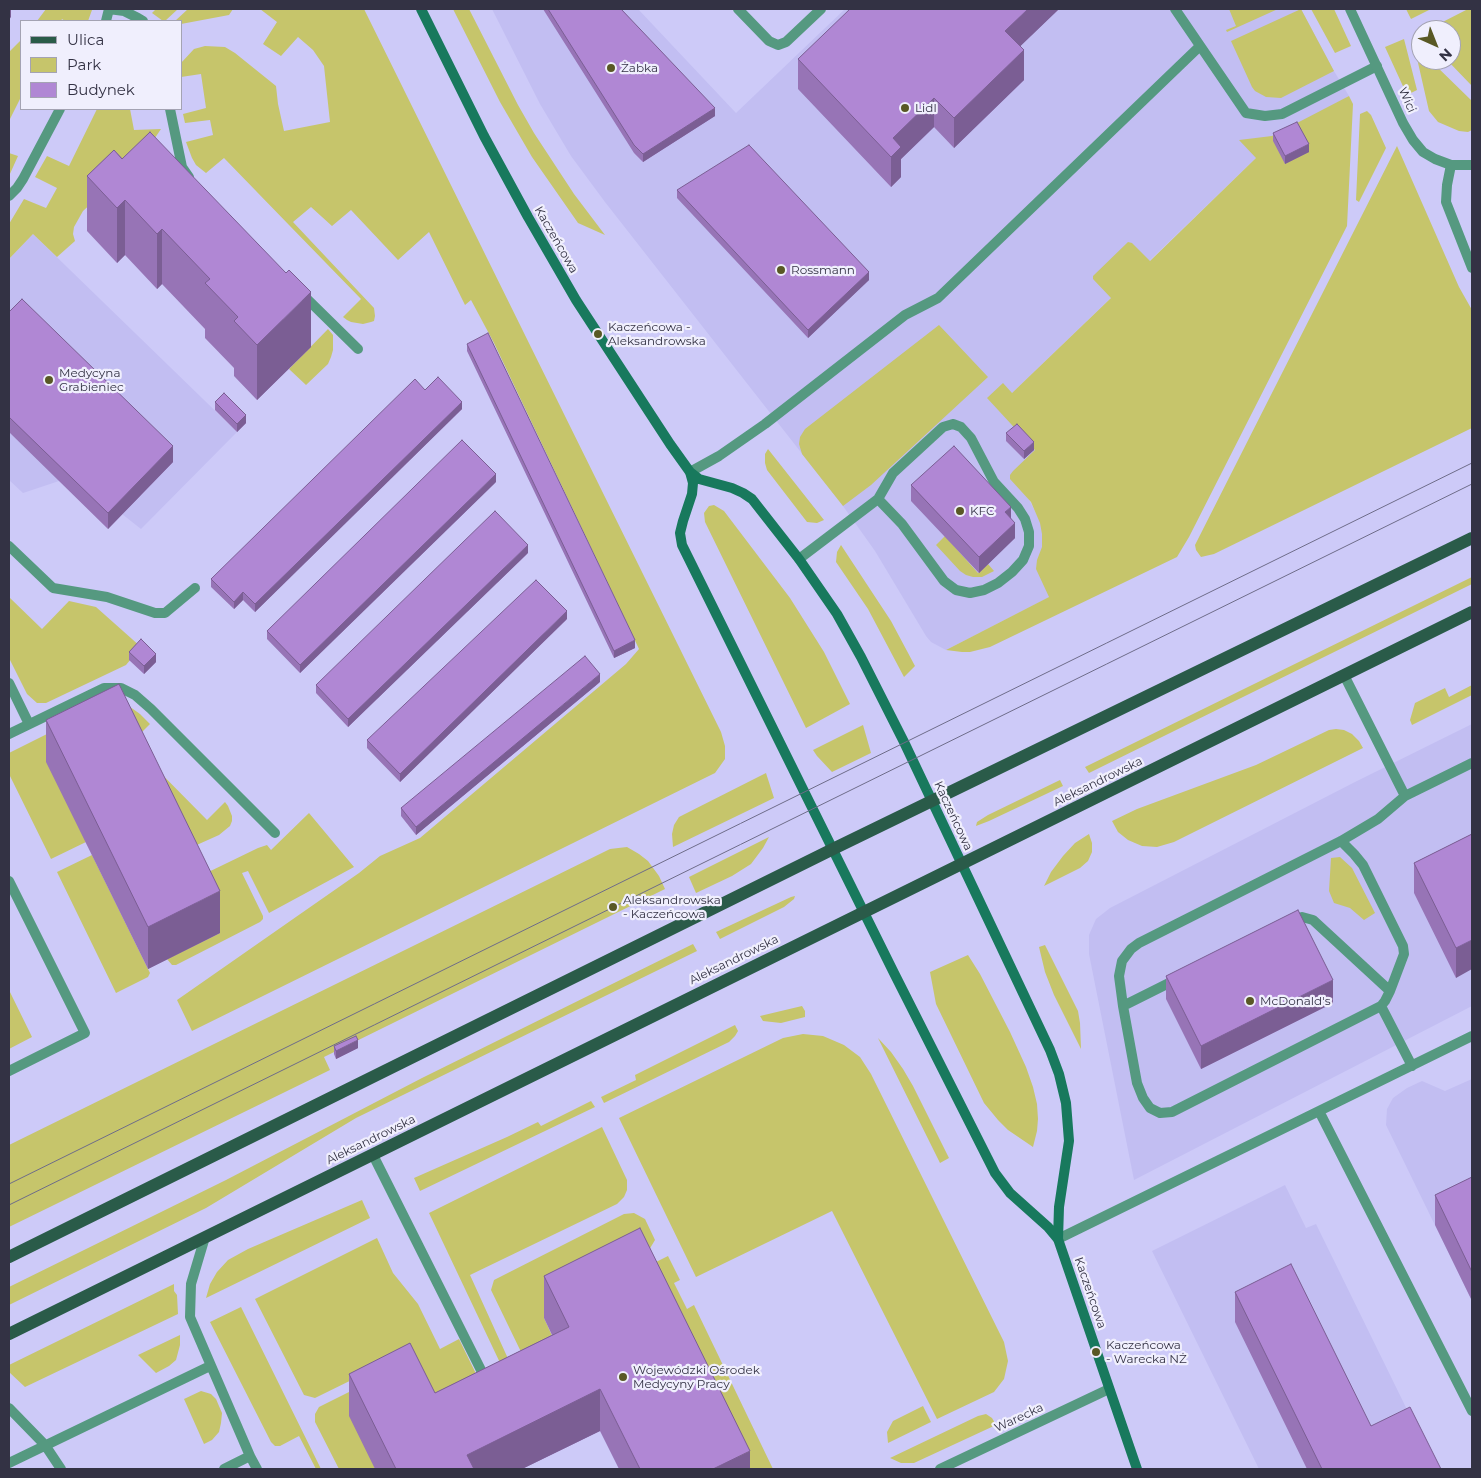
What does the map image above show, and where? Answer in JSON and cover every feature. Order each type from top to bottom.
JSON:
[{"type":"main road","points":[[9,1257],[833,849],[1472,538]]},
{"type":"main road","name":"Aleksandrowska","points":[[9,1334],[1472,612]]},
{"type":"street","points":[[109,9],[124,11],[141,20]]},
{"type":"street","name":"Kaczeńcowa","points":[[420,9],[484,136],[576,300],[690,472],[698,480],[732,488],[752,499],[818,585],[849,634],[932,801],[1050,1050],[1058,1074],[1066,1103],[1069,1141],[1059,1207],[1058,1239],[1137,1469]]},
{"type":"street","points":[[738,9],[769,41],[778,45],[786,42],[822,9]]},
{"type":"street","points":[[1175,9],[1246,113],[1265,116],[1282,114],[1377,66]]},
{"type":"street","name":"Wici","points":[[1350,9],[1403,123],[1413,140],[1423,152],[1434,159],[1451,164],[1472,165]]},
{"type":"street","points":[[690,472],[719,456],[765,424],[905,315],[938,298],[1200,46]]},
{"type":"street","points":[[9,196],[17,188],[59,110]]},
{"type":"street","points":[[170,110],[182,168],[193,184]]},
{"type":"street","points":[[1451,164],[1446,202],[1472,268]]},
{"type":"street","points":[[295,287],[358,349]]},
{"type":"street","points":[[799,559],[878,499],[893,473],[943,427],[953,424],[961,427],[971,438],[994,482],[1018,508],[1025,519],[1029,532],[1029,546],[1023,560],[998,583],[984,590],[970,593],[956,590],[944,581],[902,524],[878,499]]},
{"type":"street","name":"Kaczeńcowa","points":[[690,472],[693,483],[692,494],[681,527],[682,545],[995,1173],[1010,1193],[1048,1227],[1058,1239]]},
{"type":"street","points":[[9,546],[53,588],[107,597],[155,613],[165,613],[195,588]]},
{"type":"street","points":[[1344,675],[1405,796]]},
{"type":"street","points":[[9,683],[29,724]]},
{"type":"street","points":[[9,734],[104,688],[121,688],[135,695],[151,709],[275,833]]},
{"type":"street","points":[[1341,841],[1362,865],[1403,946],[1404,954],[1390,991],[1381,1006],[1172,1112],[1160,1113],[1150,1108],[1140,1090],[1123,1006],[1119,976],[1122,961],[1131,949],[1341,841],[1378,819],[1405,796],[1472,763]]},
{"type":"street","points":[[9,881],[85,1033],[9,1071]]},
{"type":"street","points":[[1284,926],[1302,917],[1313,920],[1390,991]]},
{"type":"street","points":[[1123,1006],[1187,974]]},
{"type":"street","points":[[1381,1006],[1412,1066]]},
{"type":"street","points":[[1058,1239],[1472,1036]]},
{"type":"street","points":[[1319,1111],[1472,1411]]},
{"type":"street","points":[[373,1155],[491,1389]]},
{"type":"street","points":[[205,1237],[191,1284],[190,1317],[256,1469]]},
{"type":"street","points":[[9,1463],[210,1366]]},
{"type":"street","name":"Warecka","points":[[940,1469],[1109,1389]]},
{"type":"street","points":[[9,1408],[45,1446],[61,1469]]},
{"type":"street","points":[[224,1469],[250,1456]]},
{"type":"shaded area","points":[[492,9],[638,9],[736,113],[845,9],[1301,9],[1349,96],[1256,158],[1012,393],[1056,450],[1021,484],[1073,585],[946,650],[931,642],[926,636],[875,551],[843,506],[571,156],[540,104]]},
{"type":"shaded area","points":[[33,234],[237,432],[141,529],[122,514],[59,481],[23,493],[9,480],[9,259]]},
{"type":"shaded area","points":[[1472,724],[1472,1006],[1134,1180],[1089,954],[1089,935],[1096,919],[1110,908]]},
{"type":"shaded area","points":[[1472,1079],[1472,1301],[1386,1125],[1387,1109],[1393,1098],[1407,1088],[1422,1081],[1445,1091]]},
{"type":"shaded area","points":[[1285,1185],[1306,1228],[1316,1224],[1418,1432],[1426,1469],[1259,1469],[1152,1251]]},
{"type":"green space","points":[[46,9],[92,9],[88,20],[38,20]]},
{"type":"green space","points":[[156,9],[178,9],[166,20],[162,20],[152,13]]},
{"type":"green space","points":[[188,9],[233,9],[229,15],[182,24],[182,20],[176,20]]},
{"type":"green space","points":[[260,9],[364,9],[721,732],[725,746],[725,759],[715,773],[192,1031],[177,1000],[359,873],[380,856],[420,838],[626,664],[639,649],[494,343],[471,300],[465,305],[429,232],[398,260],[351,210],[332,226],[311,207],[293,222],[374,308],[374,321],[363,324],[351,322],[343,317],[361,299],[224,158],[206,173],[196,165],[186,142],[213,135],[210,120],[185,123],[183,114],[206,108],[201,74],[182,77],[182,62],[194,49],[205,46],[225,47],[276,86],[284,131],[330,122],[324,66],[313,50],[298,37],[281,56],[263,44],[277,22]]},
{"type":"green space","points":[[453,9],[469,9],[534,133],[574,194],[605,235],[578,223],[532,157],[500,102]]},
{"type":"green space","points":[[1229,9],[1278,9],[1227,32],[1226,30],[1236,26]]},
{"type":"green space","points":[[1301,9],[1334,71],[1281,98],[1266,97],[1255,91],[1252,87],[1231,41]]},
{"type":"green space","points":[[1311,9],[1334,9],[1351,46],[1335,53]]},
{"type":"green space","points":[[1406,9],[1431,9],[1411,19]]},
{"type":"green space","points":[[1468,9],[1472,9],[1472,86],[1457,70],[1461,70],[1461,20],[1447,20]]},
{"type":"green space","points":[[1404,39],[1417,90],[1407,95],[1385,47]]},
{"type":"green space","points":[[20,41],[20,99],[9,121],[9,52]]},
{"type":"green space","points":[[1420,70],[1440,70],[1472,101],[1472,130],[1468,132],[1459,131],[1438,122],[1429,111]]},
{"type":"green space","points":[[1349,96],[1353,104],[1347,226],[1189,537],[1177,557],[990,647],[970,652],[946,650],[1049,597],[1036,569],[1042,547],[1040,523],[1031,502],[1010,479],[1013,471],[1035,450],[987,398],[1003,383],[1012,393],[1111,298],[1093,279],[1093,276],[1128,242],[1132,243],[1150,261],[1256,158],[1239,140],[1272,136]]},
{"type":"green space","points":[[97,110],[130,110],[134,130],[161,129],[142,157],[83,211],[74,227],[75,241],[57,257],[33,234],[9,259],[9,224],[24,199],[46,208],[57,188],[35,177],[47,156],[69,166]]},
{"type":"green space","points":[[1367,111],[1371,115],[1386,148],[1359,202],[1356,200],[1360,114]]},
{"type":"green space","points":[[1397,146],[1459,287],[1472,310],[1472,428],[1214,554],[1201,557],[1195,545]]},
{"type":"green space","points":[[9,153],[18,156],[9,176]]},
{"type":"green space","points":[[939,325],[988,377],[871,485],[843,506],[802,454],[799,444],[800,437],[805,429]]},
{"type":"green space","points":[[328,329],[333,335],[331,357],[328,364],[306,385],[289,369]]},
{"type":"green space","points":[[768,449],[824,520],[817,523],[807,522],[767,470],[765,454]]},
{"type":"green space","points":[[714,505],[724,511],[790,598],[824,652],[850,704],[806,728],[705,522],[704,513],[709,506]]},
{"type":"green space","points":[[945,536],[978,573],[988,564],[994,571],[982,577],[973,577],[960,571],[936,545]]},
{"type":"green space","points":[[841,545],[891,621],[915,666],[904,677],[868,609],[836,562],[837,552]]},
{"type":"green space","points":[[1472,577],[1472,584],[1089,773],[1085,767]]},
{"type":"green space","points":[[9,597],[42,629],[69,601],[96,607],[141,647],[126,665],[46,703],[37,703],[27,694],[9,658]]},
{"type":"green space","points":[[1472,685],[1472,695],[1412,725],[1410,720],[1415,703],[1445,688],[1449,697]]},
{"type":"green space","points":[[114,702],[126,704],[150,724],[131,743],[207,820],[225,802],[232,816],[230,826],[219,835],[181,852],[119,726],[96,737],[90,727],[91,714],[98,707]]},
{"type":"green space","points":[[863,725],[871,753],[832,772],[813,750]]},
{"type":"green space","points":[[1336,729],[1352,734],[1363,748],[1174,842],[1157,847],[1142,846],[1128,840],[1118,832],[1112,821],[1137,809],[1256,765],[1329,730]]},
{"type":"green space","points":[[53,731],[86,842],[51,859],[9,774],[9,753]]},
{"type":"green space","points":[[766,773],[774,798],[673,847],[672,834],[674,825],[679,817]]},
{"type":"green space","points":[[1060,780],[1063,786],[976,826],[977,822],[988,815]]},
{"type":"green space","points":[[309,813],[354,867],[269,913],[248,871],[242,873],[263,919],[176,965],[172,965],[167,959],[220,933],[194,879],[258,848],[267,845],[271,850]]},
{"type":"green space","points":[[1089,834],[1092,852],[1088,861],[1080,868],[1044,886],[1051,872],[1063,856],[1075,843]]},
{"type":"green space","points":[[769,837],[751,864],[732,876],[696,893],[689,877]]},
{"type":"green space","points":[[627,847],[648,861],[659,876],[665,889],[324,1057],[330,1070],[9,1227],[9,1145],[610,849]]},
{"type":"green space","points":[[92,855],[150,973],[148,977],[116,993],[57,872]]},
{"type":"green space","points":[[1340,857],[1352,868],[1375,913],[1364,920],[1350,908],[1334,903],[1329,891],[1331,858]]},
{"type":"green space","points":[[795,896],[784,907],[720,939],[716,932],[791,897]]},
{"type":"green space","points":[[693,944],[697,951],[356,1118],[206,1208],[9,1305],[9,1287],[226,1180],[422,1078]]},
{"type":"green space","points":[[1045,945],[1078,1011],[1081,1049],[1054,995],[1045,972],[1039,947]]},
{"type":"green space","points":[[968,955],[1010,1032],[1033,1087],[1038,1119],[1033,1147],[1008,1130],[984,1103],[936,1004],[930,972]]},
{"type":"green space","points":[[9,990],[32,1037],[9,1049]]},
{"type":"green space","points":[[802,1006],[805,1011],[805,1017],[781,1023],[763,1021],[760,1016]]},
{"type":"green space","points":[[735,1025],[738,1031],[729,1042],[604,1103],[601,1097],[636,1080],[635,1075]]},
{"type":"green space","points":[[803,1034],[823,1036],[844,1045],[860,1057],[871,1074],[1004,1342],[1008,1361],[1004,1379],[994,1392],[937,1419],[832,1211],[696,1277],[619,1118],[783,1038]]},
{"type":"green space","points":[[878,1038],[903,1069],[949,1158],[940,1163]]},
{"type":"green space","points":[[591,1101],[595,1107],[420,1191],[414,1178],[538,1122],[541,1126]]},
{"type":"green space","points":[[602,1127],[627,1180],[627,1190],[624,1197],[617,1204],[470,1275],[510,1363],[502,1367],[429,1213]]},
{"type":"green space","points":[[362,1200],[370,1218],[206,1298],[210,1284],[217,1272],[228,1260],[248,1249]]},
{"type":"green space","points":[[634,1213],[645,1219],[655,1240],[649,1250],[544,1318],[554,1340],[523,1356],[491,1290],[494,1280],[624,1214]]},
{"type":"green space","points":[[377,1238],[393,1273],[418,1304],[440,1349],[459,1339],[479,1380],[422,1409],[374,1369],[315,1398],[304,1395],[255,1299]]},
{"type":"green space","points":[[668,1256],[680,1280],[674,1283],[687,1309],[694,1305],[773,1469],[739,1469],[640,1270]]},
{"type":"green space","points":[[174,1284],[174,1291],[177,1295],[178,1314],[25,1387],[9,1372],[9,1365]]},
{"type":"green space","points":[[241,1307],[321,1469],[316,1469],[299,1436],[280,1446],[275,1446],[271,1442],[210,1322]]},
{"type":"green space","points":[[180,1335],[180,1345],[176,1360],[156,1373],[138,1355]]},
{"type":"green space","points":[[355,1389],[375,1469],[339,1469],[315,1422],[315,1414],[319,1407]]},
{"type":"green space","points":[[201,1391],[211,1394],[216,1399],[222,1413],[219,1432],[212,1440],[204,1444],[184,1399]]},
{"type":"green space","points":[[923,1406],[931,1422],[888,1443],[887,1432],[893,1421]]},
{"type":"green space","points":[[986,1414],[992,1418],[996,1425],[914,1463],[901,1463],[890,1458],[978,1416]]},
{"type":"building","points":[[548,9],[621,9],[715,108],[643,154],[634,145]]},
{"type":"building","name":"Lidl","points":[[850,9],[1028,9],[1005,31],[1024,50],[954,118],[934,98],[893,138],[901,147],[891,157],[798,59]]},
{"type":"building","points":[[1297,122],[1309,144],[1285,156],[1273,133]]},
{"type":"building","points":[[150,132],[286,273],[289,270],[311,292],[257,345],[234,321],[238,317],[205,283],[210,279],[162,229],[157,234],[125,200],[117,208],[87,176],[114,150],[122,159]]},
{"type":"building","points":[[749,145],[869,272],[808,330],[677,190]]},
{"type":"building","name":"Medycyna Grabieniec","points":[[22,299],[173,446],[108,513],[9,417],[9,312]]},
{"type":"building","points":[[488,333],[635,640],[614,651],[467,344]]},
{"type":"building","points":[[438,377],[462,402],[255,604],[243,592],[234,602],[211,579],[415,379],[425,390]]},
{"type":"building","points":[[224,393],[246,415],[237,424],[215,402]]},
{"type":"building","points":[[1017,424],[1034,442],[1024,451],[1006,433]]},
{"type":"building","points":[[462,440],[496,474],[300,665],[267,631]]},
{"type":"building","name":"KFC","points":[[954,446],[1011,507],[1005,512],[1015,523],[979,557],[911,485]]},
{"type":"building","points":[[495,511],[528,545],[348,719],[316,685]]},
{"type":"building","points":[[536,580],[567,611],[400,774],[367,740]]},
{"type":"building","points":[[141,639],[156,654],[144,666],[129,652]]},
{"type":"building","points":[[585,656],[600,674],[416,827],[401,808]]},
{"type":"building","points":[[119,684],[220,891],[148,927],[46,720]]},
{"type":"building","points":[[1472,834],[1472,940],[1456,948],[1414,863]]},
{"type":"building","name":"McDonald's","points":[[1298,910],[1333,980],[1201,1046],[1166,976]]},
{"type":"building","points":[[356,1036],[358,1040],[336,1051],[334,1046]]},
{"type":"building","points":[[1472,1177],[1472,1272],[1435,1195]]},
{"type":"building","name":"Wojewódzki Ośrodek Medycyny Pracy","points":[[640,1228],[750,1451],[713,1469],[640,1469],[600,1389],[467,1455],[474,1469],[396,1469],[349,1374],[410,1343],[435,1393],[569,1327],[544,1276]]},
{"type":"building","points":[[1291,1264],[1371,1426],[1410,1407],[1441,1469],[1322,1469],[1235,1292]]},
{"type":"tram line","points":[[9,1184],[1472,463]]},
{"type":"tram line","points":[[9,1205],[1472,484]]},
{"type":"place","name":"Żabka","points":[[611,68]]},
{"type":"place","name":"Lidl","points":[[905,108]]},
{"type":"place","name":"Rossmann","points":[[781,270]]},
{"type":"place","name":"Kaczeńcowa - Aleksandrowska","points":[[598,334]]},
{"type":"place","name":"Medycyna Grabieniec","points":[[49,380]]},
{"type":"place","name":"KFC","points":[[960,511]]},
{"type":"place","name":"Aleksandrowska - Kaczeńcowa","points":[[613,907]]},
{"type":"place","name":"McDonald's","points":[[1250,1001]]},
{"type":"place","name":"Kaczeńcowa - Warecka NŻ","points":[[1096,1352]]},
{"type":"place","name":"Wojewódzki Ośrodek Medycyny Pracy","points":[[623,1377]]}]
